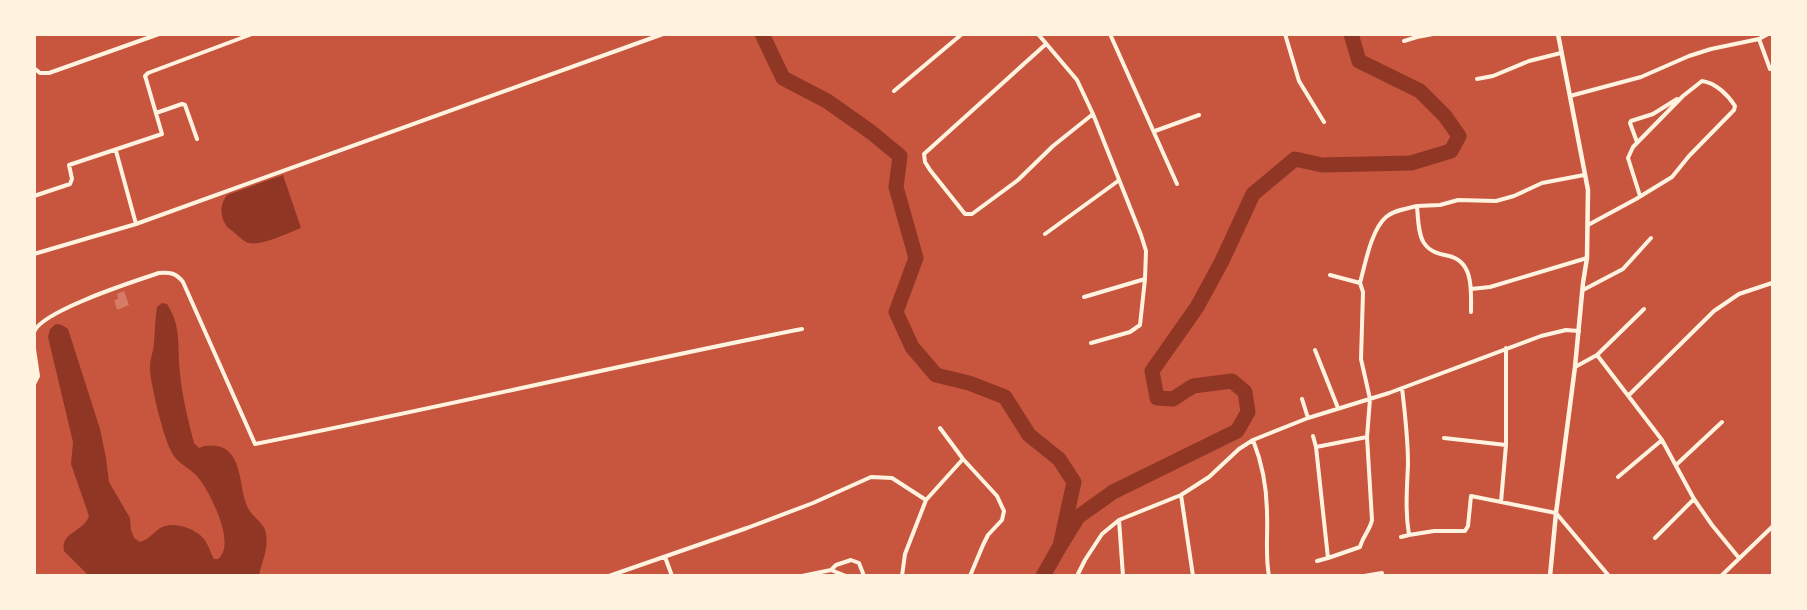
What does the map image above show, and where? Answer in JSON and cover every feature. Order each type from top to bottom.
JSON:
[{"type":"main road","points":[[1550,576],[1587,258],[1589,206],[1588,190],[1557,34]]},
{"type":"street","points":[[34,68],[40,73],[49,73],[159,34]]},
{"type":"street","points":[[34,196],[70,184],[72,179],[69,165],[160,136],[162,131],[146,74],[252,34]]},
{"type":"street","points":[[34,254],[136,224],[663,34]]},
{"type":"street","points":[[894,91],[962,34]]},
{"type":"street","points":[[1038,34],[1077,80],[1093,114],[1146,252],[1140,325],[1130,332],[1091,343]]},
{"type":"street","points":[[1110,34],[1177,184]]},
{"type":"street","points":[[1285,34],[1299,81],[1324,122]]},
{"type":"street","points":[[1404,41],[1417,36],[1433,34]]},
{"type":"street","points":[[1569,96],[1641,77],[1689,56],[1759,39],[1768,34]]},
{"type":"street","points":[[1759,39],[1770,69]]},
{"type":"street","points":[[1046,44],[924,154],[925,162],[930,170],[965,214],[972,214],[1018,180],[1053,146],[1093,114]]},
{"type":"street","points":[[1477,79],[1493,76],[1561,53]]},
{"type":"street","points":[[1587,226],[1640,196],[1672,177],[1734,110],[1735,106],[1728,96],[1702,81],[1683,96],[1637,142],[1628,158],[1640,196]]},
{"type":"street","points":[[1637,142],[1631,121],[1653,114],[1683,96]]},
{"type":"street","points":[[156,113],[185,105],[197,140]]},
{"type":"street","points":[[1155,131],[1199,115]]},
{"type":"street","points":[[116,151],[136,224]]},
{"type":"street","points":[[1317,561],[1360,547],[1372,520],[1367,437],[1370,399],[1361,359],[1364,298],[1360,283],[1368,252],[1384,219],[1397,211],[1417,206],[1458,201],[1496,201],[1514,196],[1542,183],[1584,175]]},
{"type":"street","points":[[1045,234],[1118,181]]},
{"type":"street","points":[[1417,206],[1422,239],[1426,246],[1437,254],[1463,262],[1470,278],[1471,312]]},
{"type":"street","points":[[1582,291],[1623,269],[1651,238]]},
{"type":"street","points":[[1471,289],[1490,287],[1587,258]]},
{"type":"street","points":[[34,332],[44,320],[94,297],[159,273],[168,272],[177,275],[183,282],[202,323],[255,444],[802,329]]},
{"type":"street","points":[[1330,275],[1360,283]]},
{"type":"street","points":[[1084,297],[1145,279]]},
{"type":"street","points":[[1629,395],[1714,311],[1739,294],[1773,283]]},
{"type":"street","points":[[1575,367],[1597,355],[1644,309]]},
{"type":"street","points":[[1077,576],[1102,534],[1119,520],[1181,495],[1209,477],[1253,440],[1308,418],[1402,388],[1506,348],[1566,330],[1579,331]]},
{"type":"street","points":[[1501,502],[1506,445],[1506,348]]},
{"type":"street","points":[[34,349],[38,376],[34,384]]},
{"type":"street","points":[[1315,350],[1338,409]]},
{"type":"street","points":[[1597,355],[1662,440],[1694,498],[1712,525],[1739,558]]},
{"type":"street","points":[[1402,388],[1408,463],[1406,507],[1409,535]]},
{"type":"street","points":[[1302,399],[1308,418]]},
{"type":"street","points":[[1676,465],[1722,422]]},
{"type":"street","points":[[940,428],[963,459],[997,496],[1004,511],[1002,520],[982,545],[970,576]]},
{"type":"street","points":[[1312,436],[1316,447],[1328,558]]},
{"type":"street","points":[[1316,447],[1367,437]]},
{"type":"street","points":[[1444,438],[1506,445]]},
{"type":"street","points":[[1253,440],[1262,468],[1267,513],[1266,549],[1269,576]]},
{"type":"street","points":[[1618,477],[1662,440]]},
{"type":"street","points":[[902,576],[905,554],[926,500],[963,459]]},
{"type":"street","points":[[609,576],[813,503],[871,477],[891,478],[926,500]]},
{"type":"street","points":[[1181,495],[1193,576]]},
{"type":"street","points":[[1401,537],[1434,531],[1465,531],[1468,528],[1471,496],[1556,513],[1609,576]]},
{"type":"street","points":[[1655,538],[1694,498]]},
{"type":"street","points":[[1119,520],[1123,576]]},
{"type":"street","points":[[1721,576],[1773,526]]},
{"type":"street","points":[[665,557],[672,576]]},
{"type":"street","points":[[802,576],[831,570],[836,565],[851,560],[858,563],[864,576]]},
{"type":"street","points":[[831,570],[846,576]]},
{"type":"street","points":[[1365,576],[1382,573]]},
{"type":"shaded area","points":[[283,175],[301,228],[265,242],[246,242],[227,227],[221,211],[224,199],[227,195]]},
{"type":"shaded area","points":[[162,303],[167,304],[177,329],[182,390],[194,443],[199,448],[217,446],[226,449],[232,455],[248,508],[265,530],[266,548],[259,575],[88,575],[64,551],[66,540],[82,526],[89,516],[71,464],[73,442],[48,337],[50,329],[56,324],[68,329],[100,429],[109,482],[130,518],[134,538],[140,542],[164,526],[176,525],[199,534],[206,542],[214,559],[218,559],[223,552],[225,542],[223,531],[214,505],[197,476],[174,455],[158,412],[150,368],[157,307]]},
{"type":"building","points":[[124,291],[129,305],[117,310],[114,300],[118,299],[117,294]]},
{"type":"waterway","points":[[762,34],[783,78],[827,101],[900,156],[896,187],[916,258],[896,312],[912,347],[936,375],[969,383],[1005,397],[1029,435],[1059,459],[1074,482],[1060,546],[1043,576]]},
{"type":"waterway","points":[[1060,546],[1078,517],[1113,492],[1237,431],[1248,412],[1245,392],[1232,381],[1193,386],[1173,399],[1157,398],[1152,371],[1197,307],[1222,261],[1253,194],[1295,159],[1322,165],[1411,163],[1451,151],[1459,136],[1445,116],[1420,91],[1359,61],[1351,34]]}]
